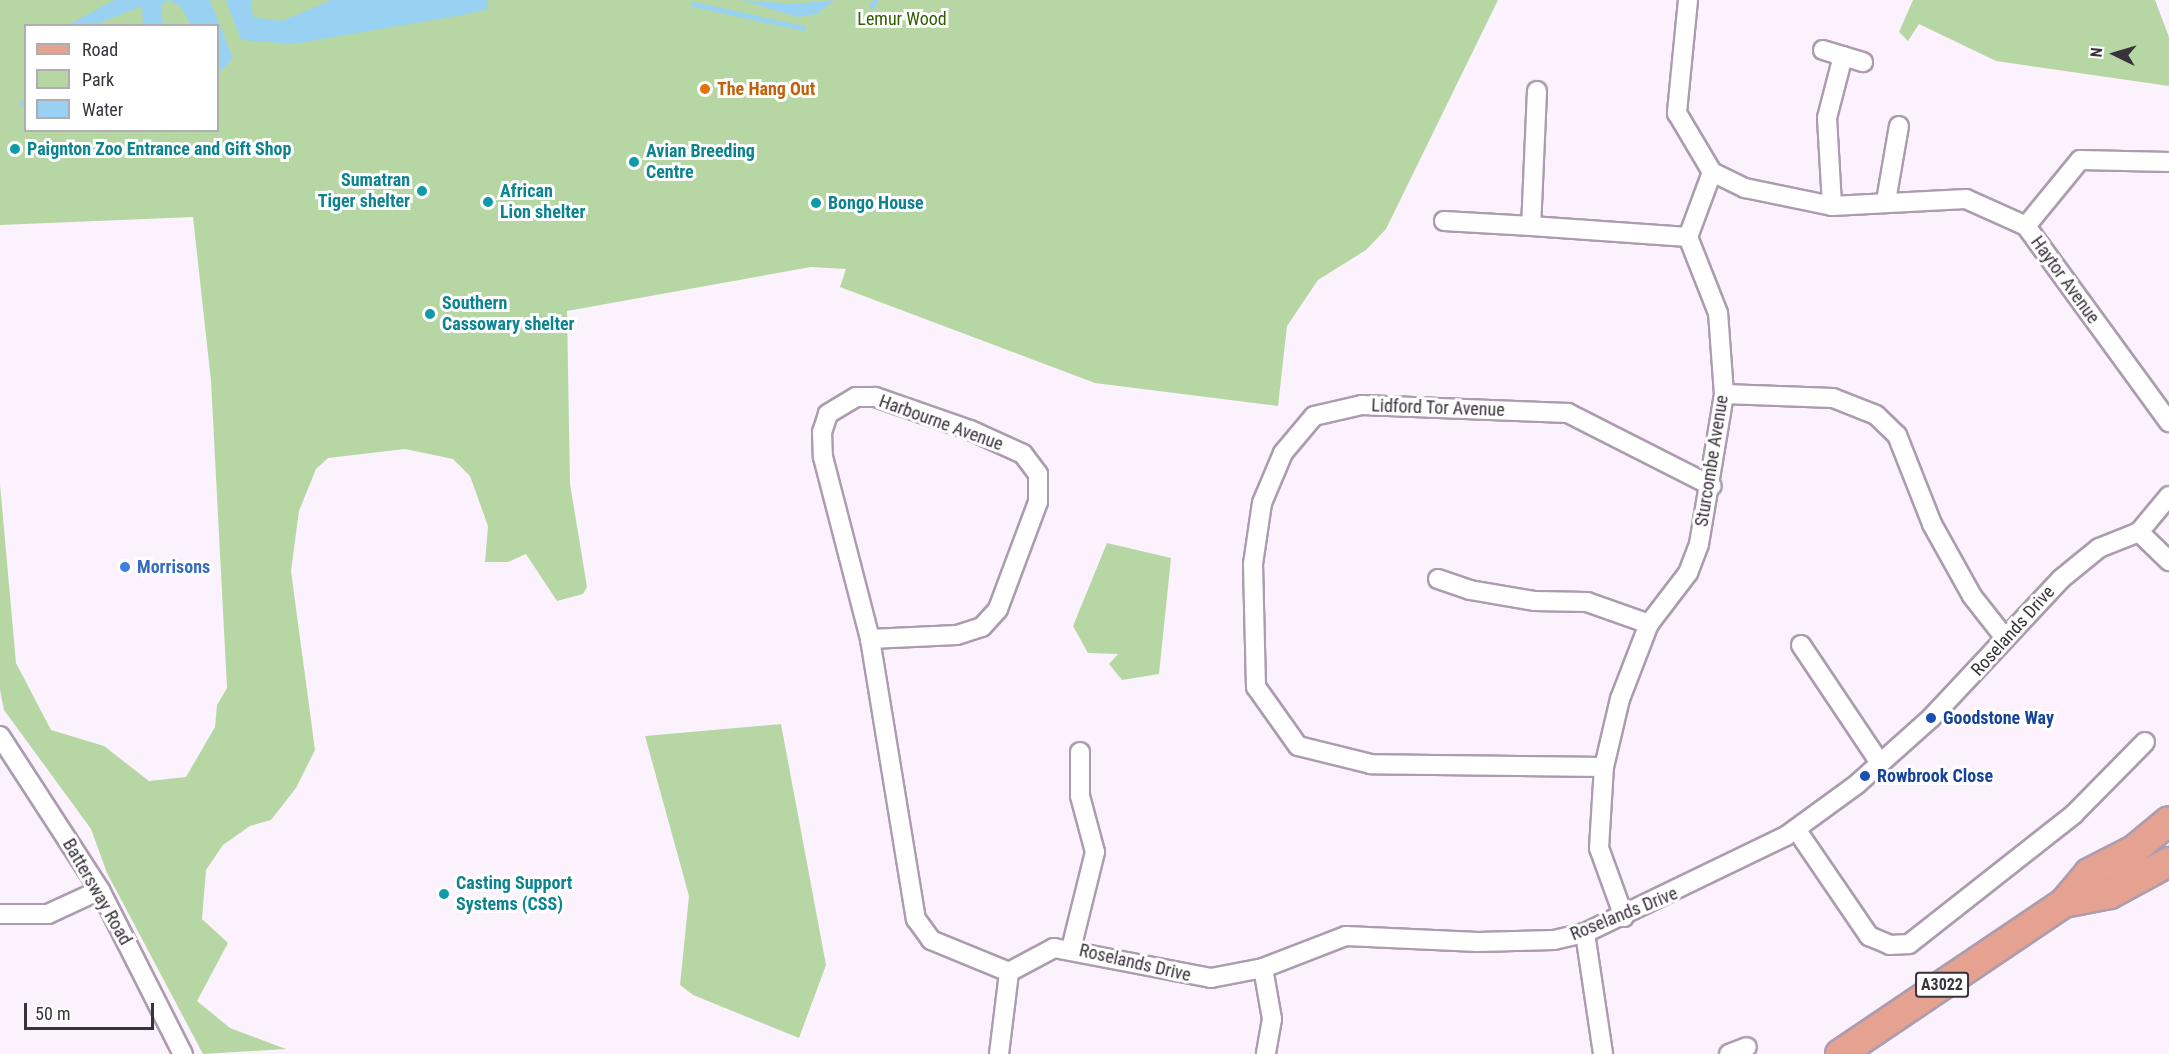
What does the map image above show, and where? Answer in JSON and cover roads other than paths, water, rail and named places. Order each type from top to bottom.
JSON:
[{"type":"main road","points":[[2064,903],[2089,873],[2134,850],[2169,821]]},
{"type":"main road","points":[[2134,850],[2169,845]]},
{"type":"main road","name":"A3022","points":[[1840,1054],[2064,903],[2110,894],[2169,862]]},
{"type":"street","points":[[1444,221],[1688,237],[1712,172],[1677,113],[1688,0]]},
{"type":"street","points":[[1823,50],[1863,62]]},
{"type":"street","points":[[1832,206],[1827,118],[1843,56]]},
{"type":"street","points":[[1531,226],[1537,91]]},
{"type":"street","points":[[1886,201],[1899,126]]},
{"type":"street","points":[[2026,226],[2080,160],[2169,162]]},
{"type":"street","name":"Haytor Avenue","points":[[1712,172],[1745,188],[1832,206],[1886,201],[1966,199],[2026,226],[2169,422]]},
{"type":"street","name":"Sturcombe Avenue","points":[[1624,916],[1599,848],[1604,766],[1620,699],[1649,624],[1688,573],[1712,486],[1724,394],[1718,314],[1688,237]]},
{"type":"street","points":[[1724,394],[1833,398],[1876,415],[1897,435],[1932,524],[1972,596],[2006,638]]},
{"type":"street","name":"Harbourne Avenue","points":[[870,639],[957,635],[982,627],[998,609],[1038,502],[1038,474],[1023,454],[970,430],[874,397],[855,397],[828,414],[822,440],[831,494],[870,639],[916,919],[931,940],[1009,972]]},
{"type":"street","name":"Lidford Tor Avenue","points":[[1604,766],[1371,764],[1298,746],[1276,723],[1256,687],[1253,564],[1262,503],[1283,453],[1314,416],[1362,405],[1568,413],[1712,486]]},
{"type":"street","name":"Roselands Drive","points":[[1009,972],[1039,953],[1071,949],[1211,978],[1263,968],[1346,936],[1478,942],[1554,940],[1585,933],[1624,916],[1796,829],[1880,763],[2006,638],[2061,579],[2099,548],[2139,532],[2169,496]]},
{"type":"street","points":[[2139,532],[2169,561]]},
{"type":"street","points":[[1438,579],[1470,590],[1535,601],[1587,602],[1649,624]]},
{"type":"street","points":[[1801,645],[1880,763]]},
{"type":"street","name":"Battersway Road","points":[[0,736],[100,890],[183,1054]]},
{"type":"street","points":[[1796,829],[1869,936],[1890,945],[1909,944],[2066,821],[2145,742]]},
{"type":"street","points":[[1071,949],[1095,852],[1080,796],[1080,752]]},
{"type":"street","points":[[0,914],[48,914],[100,890]]},
{"type":"street","points":[[1585,933],[1603,1054]]},
{"type":"street","points":[[1263,968],[1272,1019],[1266,1054]]},
{"type":"street","points":[[999,1054],[1009,972]]},
{"type":"street","points":[[1728,1054],[1747,1047]]},
{"type":"water","points":[[114,0],[168,0],[161,5],[163,24],[143,24],[142,6],[97,24],[70,24]]},
{"type":"water","points":[[169,0],[210,0],[233,58],[219,73],[219,24],[190,24],[181,7]]},
{"type":"water","points":[[226,0],[251,0],[253,17],[282,21],[331,0],[488,0],[487,9],[468,14],[293,44],[241,40]]},
{"type":"water","points":[[741,0],[794,4],[835,0],[817,14],[797,17]]},
{"type":"waterway","points":[[872,6],[875,0]]},
{"type":"waterway","points":[[693,4],[803,28]]},
{"type":"place","name":"The Hang Out","points":[[705,89]]},
{"type":"place","name":"Paignton Zoo Entrance and Gift Shop","points":[[15,149]]},
{"type":"place","name":"Avian Breeding Centre","points":[[634,162]]},
{"type":"place","name":"Sumatran Tiger shelter","points":[[422,191]]},
{"type":"place","name":"African Lion shelter","points":[[488,202]]},
{"type":"place","name":"Bongo House","points":[[816,203]]},
{"type":"place","name":"Southern Cassowary shelter","points":[[430,314]]},
{"type":"place","name":"Morrisons","points":[[125,567]]},
{"type":"place","name":"Goodstone Way","points":[[1931,718]]},
{"type":"place","name":"Rowbrook Close","points":[[1865,776]]},
{"type":"place","name":"Casting Support Systems (CSS)","points":[[444,894]]},
{"type":"park label","name":"Lemur Wood","points":[[902,19]]}]
